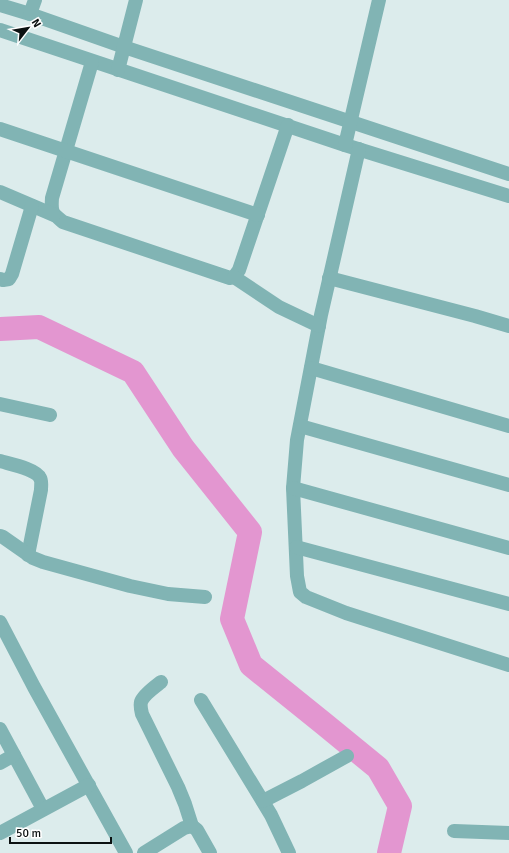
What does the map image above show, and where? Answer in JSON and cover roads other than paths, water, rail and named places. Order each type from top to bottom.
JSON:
[{"type":"street","points":[[30,14],[35,0]]},
{"type":"street","points":[[118,70],[136,0]]},
{"type":"street","points":[[346,145],[379,0]]},
{"type":"street","points":[[0,5],[509,174]]},
{"type":"street","points":[[0,30],[92,62],[346,145],[509,196]]},
{"type":"street","points":[[54,215],[51,209],[52,198],[92,62]]},
{"type":"street","points":[[234,277],[239,270],[288,126]]},
{"type":"street","points":[[0,129],[258,214]]},
{"type":"street","points":[[359,149],[329,278],[297,440],[293,488],[297,576],[300,592],[306,597],[346,613],[509,665]]},
{"type":"street","points":[[0,192],[54,215],[63,222],[71,225],[230,278],[234,277],[279,307],[319,326]]},
{"type":"street","points":[[0,279],[9,279],[12,274],[32,206]]},
{"type":"street","points":[[329,278],[509,326]]},
{"type":"street","points":[[311,368],[509,426]]},
{"type":"street","points":[[0,404],[50,415]]},
{"type":"street","points":[[300,426],[509,486]]},
{"type":"street","points":[[0,461],[20,466],[34,472],[39,475],[41,480],[41,490],[28,554]]},
{"type":"street","points":[[293,488],[509,548]]},
{"type":"street","points":[[0,536],[33,558],[44,562],[130,586],[168,594],[205,598]]},
{"type":"street","points":[[296,547],[509,604]]},
{"type":"street","points":[[0,622],[34,687],[126,853]]},
{"type":"street","points":[[161,682],[141,700],[140,707],[142,714],[185,804],[192,826],[197,830],[210,853]]},
{"type":"street","points":[[201,700],[263,801],[289,853]]},
{"type":"street","points":[[0,729],[43,809]]},
{"type":"street","points":[[0,763],[14,755]]},
{"type":"street","points":[[263,801],[347,756]]},
{"type":"street","points":[[0,833],[89,785]]},
{"type":"street","points":[[144,853],[184,828],[192,826]]},
{"type":"street","points":[[454,831],[509,833]]},
{"type":"waterway","points":[[0,329],[39,327],[133,372],[183,448],[250,532],[232,619],[251,665],[378,768],[400,806],[389,853]]}]
